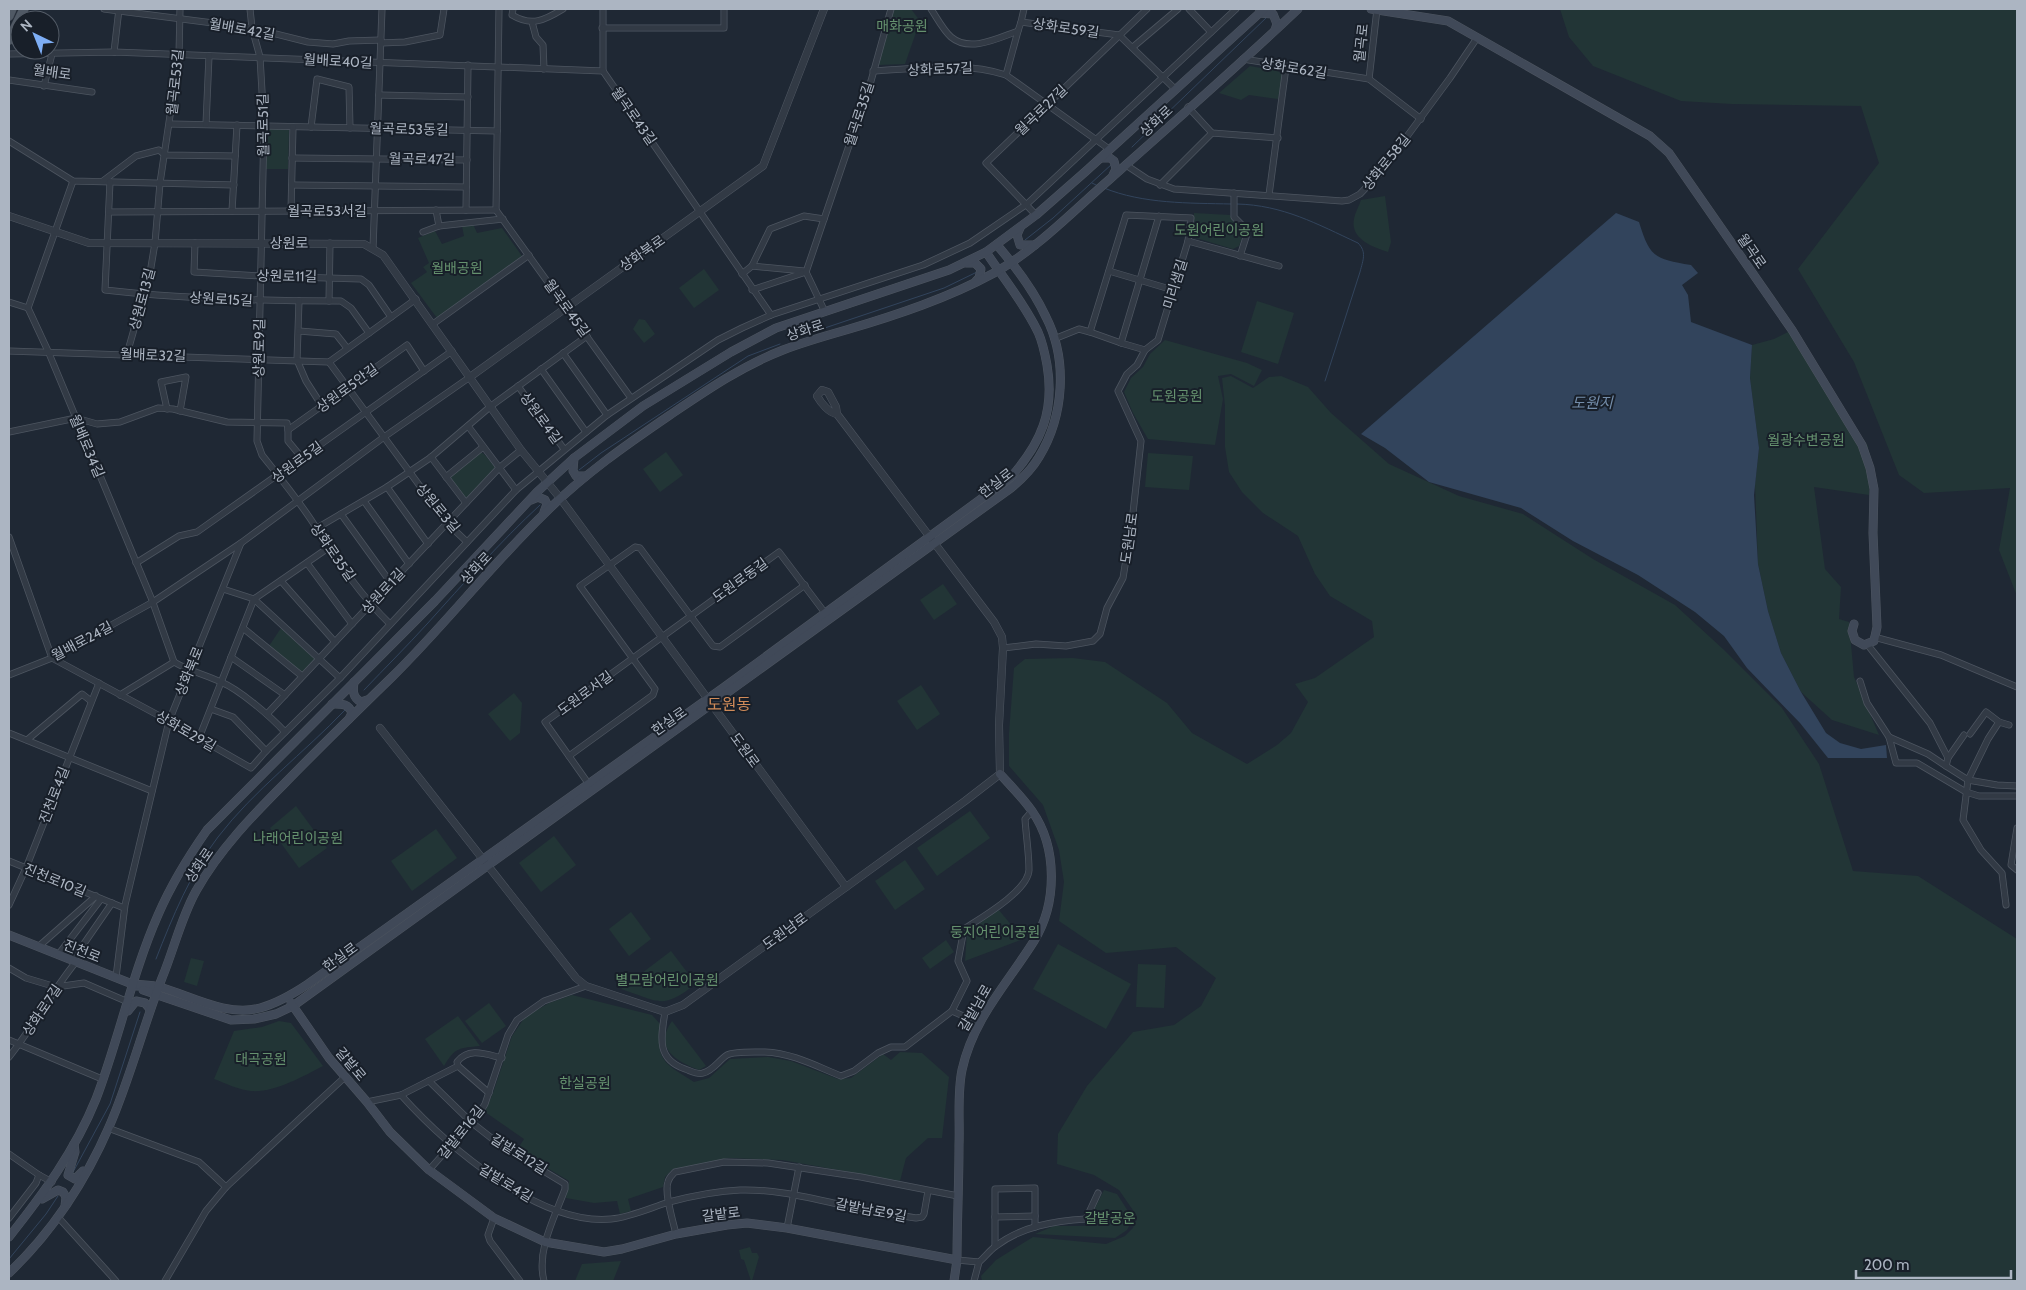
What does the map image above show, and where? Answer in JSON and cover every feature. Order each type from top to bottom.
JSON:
[{"type":"main road","points":[[9,16],[12,9]]},
{"type":"main road","points":[[9,40],[24,9]]},
{"type":"main road","name":"상화로","points":[[9,1273],[33,1250],[58,1217],[90,1167],[108,1128],[128,1076],[156,990],[182,923],[197,890],[218,859],[248,820],[394,675],[543,514],[616,452],[708,390],[755,362],[790,347],[914,308],[973,284],[1012,262],[1126,165],[1298,9]]},
{"type":"main road","name":"월곡로","points":[[1374,9],[1448,21],[1660,143],[1792,330],[1862,444],[1870,468],[1874,489],[1873,533],[1877,627],[1874,638]]},
{"type":"main road","points":[[1258,12],[1273,14],[1277,24],[1275,30]]},
{"type":"main road","name":"상화로","points":[[9,1237],[52,1182],[74,1144],[95,1100],[158,915],[184,863],[207,830],[435,601],[547,482],[574,458],[643,406],[731,352],[776,328],[966,263],[997,245],[1036,215],[1101,158],[1258,12]]},
{"type":"main road","points":[[1101,158],[1110,158],[1114,161],[1116,169],[1112,177]]},
{"type":"main road","points":[[1020,228],[1017,235],[1018,243],[1022,245],[1035,244]]},
{"type":"main road","name":"한실로","points":[[133,984],[234,1010],[259,1008],[287,998],[588,783],[710,702],[825,613],[1011,488],[1028,473],[1039,458],[1054,426],[1058,411],[1059,355],[1047,319],[1012,262],[997,245]]},
{"type":"main road","name":"한실로","points":[[133,984],[143,990],[156,990],[231,1020],[261,1018],[276,1014],[293,1006],[488,867],[710,702],[933,540],[1011,477],[1032,450],[1047,418],[1050,381],[1039,333],[986,252]]},
{"type":"main road","points":[[966,263],[975,263],[981,269],[980,278],[973,284]]},
{"type":"main road","points":[[574,458],[573,471],[576,476],[586,476]]},
{"type":"main road","points":[[528,501],[538,497],[544,500],[546,508],[543,514]]},
{"type":"main road","points":[[1854,624],[1852,630],[1855,640],[1864,645],[1874,641],[1874,638]]},
{"type":"main road","points":[[354,682],[355,698],[361,702],[368,699]]},
{"type":"main road","points":[[332,704],[349,706],[352,712],[349,719]]},
{"type":"main road","name":"갈밭남로","points":[[954,1281],[957,1260],[962,1072],[968,1046],[979,1023],[1007,978],[1034,940],[1044,920],[1048,904],[1051,871],[1049,851],[1042,828],[1032,811],[1000,774]]},
{"type":"main road","name":"진천로","points":[[9,935],[73,962],[133,984]]},
{"type":"main road","points":[[143,990],[149,999],[150,1009]]},
{"type":"main road","name":"갈밭로","points":[[287,998],[310,1032],[390,1132],[429,1170],[494,1218],[545,1242],[604,1252],[676,1234],[727,1224],[747,1223],[787,1228],[957,1260]]},
{"type":"main road","points":[[123,1019],[136,1001],[145,1003],[150,1009]]},
{"type":"main road","points":[[74,1144],[75,1152],[67,1172],[72,1179],[78,1177],[99,1148]]},
{"type":"main road","points":[[38,1202],[58,1190],[63,1192],[66,1197],[64,1208]]},
{"type":"street","name":"월배로42길","points":[[104,9],[252,28],[308,42],[333,44],[349,41],[405,42],[440,35],[444,9]]},
{"type":"street","name":"월곡로53길","points":[[155,243],[160,183],[179,55],[180,9]]},
{"type":"street","name":"월곡로51길","points":[[250,9],[252,28],[260,57],[264,126],[262,243]]},
{"type":"street","name":"월곡로47길","points":[[373,248],[377,186],[382,9]]},
{"type":"street","points":[[496,210],[499,9]]},
{"type":"street","points":[[513,9],[512,15],[522,21],[532,22],[551,17],[564,9]]},
{"type":"street","points":[[602,9],[603,71]]},
{"type":"street","points":[[602,28],[724,28],[724,9]]},
{"type":"street","name":"상화북로","points":[[116,978],[124,908],[169,721],[242,542],[384,437],[763,166],[824,9]]},
{"type":"street","name":"월곡로35길","points":[[806,272],[891,9]]},
{"type":"street","name":"상화로59길","points":[[931,9],[950,36],[969,45],[1018,31],[1021,22],[1119,35],[1175,89]]},
{"type":"street","points":[[1021,22],[1024,9]]},
{"type":"street","name":"월곡로27길","points":[[1036,215],[986,162],[1148,9]]},
{"type":"street","points":[[1132,47],[1178,9]]},
{"type":"street","points":[[1189,9],[1211,32]]},
{"type":"street","points":[[211,709],[233,717],[266,751],[340,678],[516,490],[607,415],[718,340],[771,315],[923,265],[949,254],[990,231],[1026,204],[1068,168],[1096,138],[1236,9]]},
{"type":"street","name":"월곡로","points":[[1369,79],[1374,9]]},
{"type":"street","points":[[114,52],[119,10]]},
{"type":"street","points":[[532,22],[536,37],[543,45],[544,69]]},
{"type":"street","points":[[1006,75],[1018,31]]},
{"type":"street","name":"상화로58길","points":[[1126,165],[1146,179],[1174,189],[1342,201],[1355,197],[1380,173],[1421,119],[1477,38]]},
{"type":"street","name":"월배로40길","points":[[60,54],[114,52],[260,57],[380,64],[468,65],[603,71]]},
{"type":"street","points":[[206,124],[209,56]]},
{"type":"street","name":"상화로62길","points":[[1243,59],[1369,79],[1421,119]]},
{"type":"street","points":[[44,86],[50,60]]},
{"type":"street","points":[[467,131],[468,65]]},
{"type":"street","name":"상화로57길","points":[[872,71],[971,67],[1006,75],[1109,149]]},
{"type":"street","points":[[1269,195],[1286,67]]},
{"type":"street","name":"월곡로43길","points":[[603,71],[771,315]]},
{"type":"street","name":"월곡로53동길","points":[[311,127],[317,79],[349,87],[350,128]]},
{"type":"street","name":"월배로","points":[[9,80],[92,92]]},
{"type":"street","points":[[379,95],[468,97]]},
{"type":"street","name":"상화로","points":[[1188,107],[1212,133]]},
{"type":"street","name":"월곡로53동길","points":[[170,124],[497,131]]},
{"type":"street","points":[[232,211],[237,125]]},
{"type":"street","points":[[291,211],[293,127]]},
{"type":"street","name":"월곡로53동길","points":[[466,210],[467,131]]},
{"type":"street","points":[[1160,184],[1212,133],[1278,138]]},
{"type":"street","points":[[9,142],[73,181],[234,184]]},
{"type":"street","points":[[103,182],[136,156],[160,150],[165,155],[235,156]]},
{"type":"street","name":"월곡로47길","points":[[292,158],[467,160]]},
{"type":"street","points":[[9,302],[28,308],[73,181]]},
{"type":"street","points":[[107,243],[110,182]]},
{"type":"street","name":"월곡로47길","points":[[292,185],[466,187]]},
{"type":"street","points":[[1234,193],[1233,213],[1238,222],[1246,229],[1247,234],[1240,256]]},
{"type":"street","points":[[436,210],[439,226]]},
{"type":"street","name":"월곡로53서길","points":[[158,212],[496,210]]},
{"type":"street","name":"월곡로45길","points":[[496,210],[631,398]]},
{"type":"street","points":[[109,212],[158,212]]},
{"type":"street","name":"미리샘길","points":[[1090,332],[1126,215],[1191,218],[1188,241],[1158,340],[1145,350]]},
{"type":"street","points":[[742,274],[752,266],[770,229],[804,216],[824,219]]},
{"type":"street","points":[[1122,342],[1159,216]]},
{"type":"street","name":"상원로","points":[[10,219],[89,243],[330,243],[364,244],[373,248]]},
{"type":"street","points":[[423,232],[439,226],[503,219]]},
{"type":"street","points":[[1188,241],[1279,266]]},
{"type":"street","name":"상원로15길","points":[[107,243],[105,290],[260,301],[340,301],[351,308],[369,333]]},
{"type":"street","name":"상원로13길","points":[[128,354],[150,273],[155,243]]},
{"type":"street","name":"상원로11길","points":[[195,243],[194,272],[361,279],[369,285],[391,317]]},
{"type":"street","name":"상원로9길","points":[[262,243],[257,440],[262,455],[297,501]]},
{"type":"street","points":[[329,301],[330,243]]},
{"type":"street","points":[[373,248],[384,255],[521,450],[560,498]]},
{"type":"street","points":[[434,324],[529,255]]},
{"type":"street","points":[[752,266],[806,272]]},
{"type":"street","points":[[1109,271],[1173,290]]},
{"type":"street","points":[[806,272],[825,312]]},
{"type":"street","points":[[752,290],[806,272]]},
{"type":"street","points":[[409,473],[329,362],[416,299]]},
{"type":"street","points":[[299,301],[297,360],[306,381],[322,406]]},
{"type":"street","name":"월배로34길","points":[[28,308],[48,351],[153,602]]},
{"type":"street","points":[[1054,339],[1079,330],[1145,350]]},
{"type":"street","points":[[299,331],[336,334],[347,348]]},
{"type":"street","name":"상원로4길","points":[[491,406],[587,336]]},
{"type":"street","name":"상원로5안길","points":[[288,430],[407,345],[424,371]]},
{"type":"street","name":"도원남로","points":[[1003,648],[1036,644],[1066,646],[1093,641],[1100,634],[1107,608],[1123,578],[1132,522],[1141,440],[1118,391],[1127,374],[1137,364],[1145,350]]},
{"type":"street","name":"월배로32길","points":[[9,351],[259,358],[329,362]]},
{"type":"street","name":"상원로5길","points":[[136,563],[178,536],[197,532],[452,351]]},
{"type":"street","points":[[563,353],[607,415]]},
{"type":"street","name":"상원로4길","points":[[541,369],[586,432]]},
{"type":"street","points":[[167,409],[161,382],[186,377],[180,411]]},
{"type":"street","name":"상원로4길","points":[[518,386],[564,449]]},
{"type":"street","name":"상원로3길","points":[[317,528],[387,487],[431,458],[491,406]]},
{"type":"street","points":[[9,432],[76,418],[97,424],[120,422],[158,408],[227,422],[287,423],[288,441],[302,458]]},
{"type":"street","points":[[837,414],[994,622],[1002,636],[999,724],[1000,774]]},
{"type":"street","points":[[468,426],[516,490]]},
{"type":"street","points":[[446,477],[483,447]]},
{"type":"street","name":"상원로1길","points":[[267,714],[499,468],[521,450]]},
{"type":"street","name":"상원로3길","points":[[431,458],[466,504]]},
{"type":"street","name":"상원로3길","points":[[409,473],[447,523],[467,542]]},
{"type":"street","name":"상원로3길","points":[[387,487],[428,544]]},
{"type":"street","name":"도원로","points":[[560,498],[846,887]]},
{"type":"street","name":"상화로35길","points":[[297,501],[317,528],[328,548],[370,605],[390,624]]},
{"type":"street","points":[[364,501],[409,564]]},
{"type":"street","points":[[341,514],[391,583]]},
{"type":"street","points":[[9,537],[52,658]]},
{"type":"street","name":"월배로24길","points":[[9,675],[52,658],[153,602],[242,542]]},
{"type":"street","points":[[569,756],[653,695],[655,689],[580,586],[635,547],[640,548],[712,646],[720,647],[804,585]]},
{"type":"street","points":[[198,738],[254,599],[328,548]]},
{"type":"street","name":"도원로동길","points":[[662,637],[779,552],[825,613]]},
{"type":"street","points":[[307,563],[352,624]]},
{"type":"street","points":[[281,581],[335,642]]},
{"type":"street","points":[[222,589],[254,599],[340,678]]},
{"type":"street","points":[[153,602],[174,662],[189,672],[222,682],[267,714],[285,732]]},
{"type":"street","points":[[243,628],[302,676]]},
{"type":"street","name":"도원로서길","points":[[588,783],[545,722],[662,637]]},
{"type":"street","points":[[1874,638],[1942,656],[2017,687]]},
{"type":"street","points":[[1867,644],[1930,723],[1948,758]]},
{"type":"street","points":[[231,657],[285,694]]},
{"type":"street","name":"상화로29길","points":[[52,658],[251,768],[266,751]]},
{"type":"street","points":[[120,695],[174,662]]},
{"type":"street","points":[[1860,681],[1868,703],[1889,737],[1896,763],[1917,763],[1966,792],[1979,796],[2017,796]]},
{"type":"street","name":"진천로4길","points":[[9,906],[26,868],[99,683]]},
{"type":"street","points":[[27,740],[82,694],[91,701]]},
{"type":"street","points":[[1946,766],[1948,758],[1986,712],[1999,722],[2009,724]]},
{"type":"street","points":[[1999,722],[1988,739],[1968,780],[1963,820],[1982,850],[2002,873],[2006,905]]},
{"type":"street","points":[[380,728],[576,978],[586,986],[665,1012],[661,1036],[664,1053],[671,1062],[701,1074],[707,1072],[729,1053],[766,1052],[789,1055],[841,1076],[854,1071],[878,1053],[891,1047],[905,1047],[952,1011],[968,981],[958,961],[964,930],[1016,893],[1024,883],[1029,872],[1025,819],[1032,811]]},
{"type":"street","points":[[9,733],[152,791]]},
{"type":"street","points":[[1889,737],[1928,754],[1968,780],[2017,786]]},
{"type":"street","name":"도원남로","points":[[665,1012],[683,1005],[1000,774]]},
{"type":"street","points":[[2017,828],[2011,865],[2017,870]]},
{"type":"street","name":"진천로10길","points":[[9,861],[124,908]]},
{"type":"street","name":"진천로10길","points":[[58,955],[98,898]]},
{"type":"street","name":"진천로","points":[[38,947],[98,898]]},
{"type":"street","points":[[73,962],[112,903]]},
{"type":"street","name":"상화로7길","points":[[9,1057],[73,962]]},
{"type":"street","points":[[9,968],[26,978],[56,987],[84,984],[128,1002]]},
{"type":"street","name":"갈밭로16길","points":[[429,1170],[482,1109],[502,1058],[508,1035],[517,1020],[544,1001],[586,986]]},
{"type":"street","points":[[952,1011],[979,1023]]},
{"type":"street","points":[[9,1040],[102,1080]]},
{"type":"street","points":[[367,1102],[401,1094],[429,1081],[458,1066],[458,1062],[468,1053],[502,1058]]},
{"type":"street","name":"갈밭로16길","points":[[458,1066],[489,1093]]},
{"type":"street","points":[[166,1281],[206,1211],[226,1187],[345,1077]]},
{"type":"street","name":"갈밭로12길","points":[[429,1081],[471,1122],[505,1148],[563,1182],[565,1189],[545,1242],[544,1281]]},
{"type":"street","name":"갈밭로4길","points":[[401,1094],[420,1116],[452,1145],[498,1180],[534,1200],[557,1211],[571,1215],[610,1219],[624,1217],[669,1202],[738,1190],[765,1190],[794,1195]]},
{"type":"street","points":[[108,1128],[199,1162],[226,1187]]},
{"type":"street","points":[[9,1154],[52,1182]]},
{"type":"street","points":[[676,1234],[666,1184],[675,1172],[733,1162],[768,1163],[799,1167],[958,1196]]},
{"type":"street","points":[[787,1228],[799,1167]]},
{"type":"street","points":[[9,1218],[36,1183],[39,1175]]},
{"type":"street","points":[[995,1246],[995,1188],[1035,1188],[1035,1227]]},
{"type":"street","name":"갈밭남로9길","points":[[794,1195],[916,1218],[922,1217],[924,1214],[928,1191]]},
{"type":"street","points":[[974,1281],[979,1262],[995,1246],[1008,1238],[1055,1221],[1086,1219],[1098,1193]]},
{"type":"street","points":[[995,1217],[1035,1216]]},
{"type":"street","points":[[58,1217],[116,1281]]},
{"type":"street","points":[[494,1218],[488,1235],[490,1241],[520,1281]]},
{"type":"street","points":[[957,1260],[979,1262]]},
{"type":"green space","name":"매화공원","points":[[891,9],[911,9],[920,21],[905,64],[879,65],[875,62]]},
{"type":"green space","points":[[1560,9],[2017,9],[2017,596],[1999,550],[2010,488],[1924,493],[1899,475],[1854,362],[1798,269],[1879,163],[1861,106],[1732,104],[1681,101],[1593,66],[1569,37]]},
{"type":"green space","points":[[1250,66],[1278,71],[1283,75],[1278,99],[1249,95],[1241,100],[1219,93]]},
{"type":"green space","points":[[267,129],[289,129],[288,169],[266,169]]},
{"type":"green space","points":[[1385,196],[1391,242],[1388,252],[1364,241],[1359,237],[1354,226],[1361,200]]},
{"type":"green space","name":"도원어린이공원","points":[[1194,213],[1230,215],[1243,235],[1239,246],[1233,249],[1193,237]]},
{"type":"green space","name":"월배공원","points":[[473,224],[477,233],[502,228],[522,256],[437,318],[411,283],[427,272],[423,267],[429,263],[418,238],[435,231],[442,244],[464,236],[462,226]]},
{"type":"green space","points":[[704,269],[719,290],[694,308],[679,288]]},
{"type":"green space","points":[[1257,301],[1294,313],[1278,364],[1241,352]]},
{"type":"green space","points":[[639,319],[645,320],[655,334],[644,343],[633,329]]},
{"type":"green space","name":"월광수변공원","points":[[1792,330],[1825,384],[1868,446],[1870,468],[1869,495],[1814,487],[1825,569],[1841,587],[1839,619],[1849,622],[1854,677],[1879,735],[1832,720],[1801,692],[1781,653],[1768,611],[1758,564],[1755,484],[1759,448],[1750,378],[1752,345],[1774,339]]},
{"type":"green space","name":"도원공원","points":[[1165,340],[1247,363],[1262,370],[1254,386],[1231,374],[1218,376],[1223,399],[1215,445],[1148,439],[1133,413],[1124,392],[1131,378],[1143,367],[1150,354]]},
{"type":"green space","points":[[1231,376],[1253,388],[1269,377],[1281,376],[1308,387],[1331,413],[1389,464],[1459,496],[1523,514],[1593,559],[1675,605],[1723,649],[1782,708],[1819,764],[1853,871],[1918,876],[2017,939],[2017,1281],[982,1281],[981,1276],[996,1260],[1033,1237],[1106,1244],[1125,1236],[1133,1228],[1137,1216],[1119,1190],[1094,1175],[1057,1164],[1058,1134],[1087,1086],[1133,1032],[1174,1025],[1201,1006],[1216,978],[1176,947],[1106,953],[1059,921],[1064,882],[1059,850],[1043,805],[1009,766],[1009,733],[1014,668],[1025,659],[1073,658],[1105,662],[1167,703],[1192,733],[1247,764],[1277,745],[1291,733],[1308,702],[1295,684],[1315,678],[1374,637],[1372,621],[1330,596],[1315,574],[1298,536],[1263,513],[1242,492],[1229,472],[1225,447],[1225,406],[1222,378]]},
{"type":"green space","points":[[480,452],[495,467],[494,471],[468,497],[463,497],[449,479],[450,475]]},
{"type":"green space","points":[[666,452],[683,475],[660,492],[643,469]]},
{"type":"green space","points":[[1148,453],[1193,456],[1189,490],[1145,487]]},
{"type":"green space","points":[[943,584],[957,604],[934,620],[920,600]]},
{"type":"green space","points":[[281,628],[315,659],[302,673],[269,646]]},
{"type":"green space","points":[[921,685],[940,714],[917,730],[897,701]]},
{"type":"green space","points":[[514,693],[522,703],[520,733],[510,741],[488,714]]},
{"type":"green space","name":"나래어린이공원","points":[[296,806],[327,848],[299,868],[270,828]]},
{"type":"green space","points":[[970,811],[990,838],[937,876],[917,848]]},
{"type":"green space","points":[[436,829],[457,858],[412,891],[391,861]]},
{"type":"green space","points":[[554,836],[576,865],[541,892],[519,863]]},
{"type":"green space","points":[[905,860],[925,889],[895,910],[875,881]]},
{"type":"green space","name":"둥지어린이공원","points":[[998,909],[1023,939],[965,961],[967,933]]},
{"type":"green space","points":[[631,912],[651,939],[629,956],[609,929]]},
{"type":"green space","points":[[946,940],[954,952],[930,969],[922,958]]},
{"type":"green space","points":[[1058,944],[1131,984],[1106,1029],[1033,989]]},
{"type":"green space","name":"별모람어린이공원","points":[[671,951],[696,984],[675,998],[660,1001],[621,989]]},
{"type":"green space","points":[[191,958],[204,961],[197,986],[184,982]]},
{"type":"green space","points":[[1138,964],[1166,965],[1164,1008],[1136,1007]]},
{"type":"green space","name":"한실공원","points":[[572,995],[652,1015],[662,1026],[660,1038],[661,1055],[670,1066],[694,1082],[709,1078],[730,1059],[768,1057],[791,1061],[838,1079],[851,1078],[883,1054],[891,1060],[900,1052],[922,1053],[949,1077],[942,1138],[928,1138],[906,1158],[900,1181],[782,1160],[729,1158],[673,1169],[665,1177],[663,1187],[628,1199],[631,1211],[620,1214],[617,1201],[594,1203],[566,1198],[569,1181],[517,1150],[524,1139],[485,1112],[512,1036],[525,1017],[549,1003]]},
{"type":"green space","points":[[489,1003],[506,1026],[482,1043],[465,1021]]},
{"type":"green space","points":[[458,1016],[480,1046],[467,1047],[455,1052],[444,1066],[425,1039]]},
{"type":"green space","name":"대곡공원","points":[[279,1021],[291,1023],[323,1066],[279,1087],[260,1091],[242,1089],[214,1079],[234,1031],[262,1027]]},
{"type":"green space","points":[[672,1021],[706,1066],[699,1070],[682,1062],[669,1052],[665,1038]]},
{"type":"green space","name":"갈밭공운","points":[[1104,1190],[1117,1194],[1133,1219],[1127,1230],[1115,1238],[1035,1234],[1054,1226],[1086,1226]]},
{"type":"green space","points":[[750,1247],[752,1253],[757,1253],[759,1257],[752,1281],[744,1260],[741,1259],[739,1250]]},
{"type":"green space","points":[[621,1261],[613,1281],[575,1281],[582,1264]]},
{"type":"water","name":"도원지","points":[[1616,213],[1639,222],[1647,243],[1656,255],[1669,261],[1691,265],[1698,273],[1682,285],[1688,295],[1691,322],[1752,345],[1750,378],[1759,448],[1754,495],[1758,564],[1768,611],[1781,653],[1801,692],[1826,733],[1840,743],[1861,749],[1886,745],[1887,758],[1828,758],[1800,723],[1747,668],[1724,636],[1695,612],[1638,575],[1573,541],[1521,508],[1429,482],[1385,448],[1361,434]]},
{"type":"waterway","points":[[1132,147],[1267,17]]},
{"type":"waterway","points":[[1025,240],[1053,218],[1112,164]]},
{"type":"waterway","points":[[1092,183],[1098,186]]},
{"type":"waterway","points":[[1104,188],[1150,200],[1231,204]]},
{"type":"waterway","points":[[1237,204],[1270,208],[1299,217],[1358,243],[1363,250],[1364,256],[1360,272],[1325,381]]},
{"type":"waterway","points":[[789,340],[944,288],[977,272]]},
{"type":"waterway","points":[[579,470],[601,453],[748,356],[780,344]]},
{"type":"waterway","points":[[364,690],[496,548],[540,505]]},
{"type":"waterway","points":[[156,959],[191,880],[218,837],[247,803],[345,710]]},
{"type":"waterway","points":[[72,1174],[110,1104],[140,1012]]},
{"type":"waterway","points":[[9,1259],[46,1214],[58,1196]]},
{"type":"district","name":"도원동","points":[[729,704]]}]
